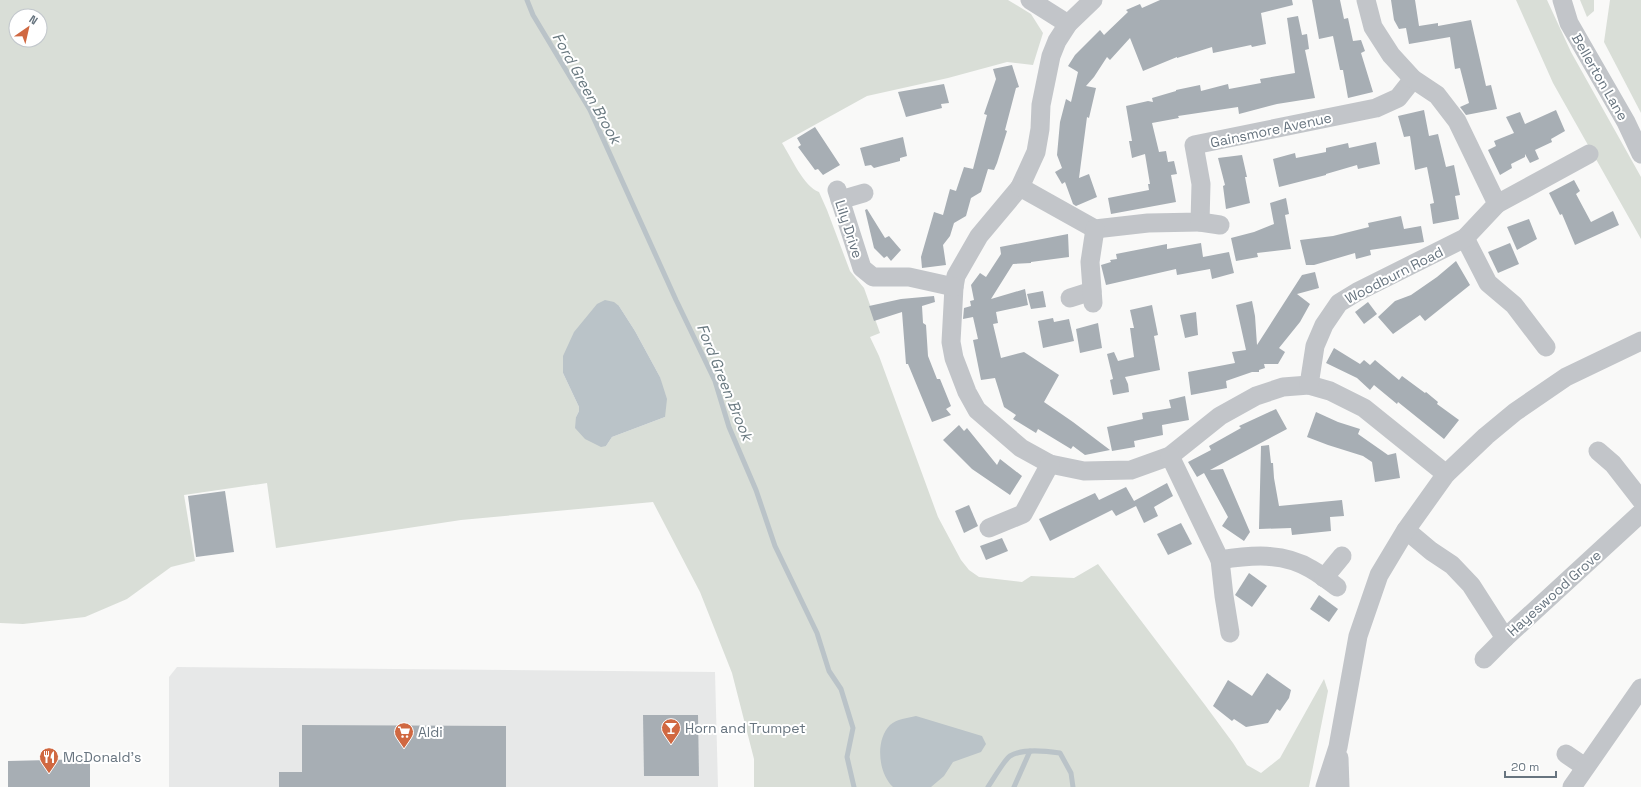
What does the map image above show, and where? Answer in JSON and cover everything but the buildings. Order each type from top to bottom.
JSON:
[{"type":"street","points":[[1030,0],[1068,24]]},
{"type":"street","points":[[1093,0],[1068,24],[1057,41],[1051,56],[1041,105],[1040,130],[1036,152],[1020,187],[979,236],[956,276],[951,342],[954,358],[967,392],[977,410],[1020,448],[1050,464],[1084,471],[1131,470],[1170,456],[1220,416],[1256,396],[1283,388],[1309,385],[1330,391],[1364,408],[1391,427],[1446,474]]},
{"type":"street","points":[[1366,0],[1373,27],[1390,55],[1413,79],[1437,95],[1457,120],[1497,204]]},
{"type":"street","name":"Bellerton Lane","points":[[1562,0],[1569,23],[1626,122],[1641,154]]},
{"type":"street","name":"Gainsmore Avenue","points":[[1200,222],[1200,184],[1194,145],[1376,108],[1398,98],[1413,79]]},
{"type":"street","name":"Woodburn Road","points":[[1309,385],[1315,346],[1324,325],[1339,303],[1357,292],[1465,238],[1497,204],[1589,154]]},
{"type":"street","points":[[1020,187],[1095,229],[1148,223],[1200,222],[1220,225]]},
{"type":"street","name":"Lily Drive","points":[[864,193],[838,195],[862,268],[873,277],[909,277],[954,287]]},
{"type":"street","points":[[1070,298],[1092,297],[1090,262],[1095,229]]},
{"type":"street","points":[[1465,238],[1488,283],[1514,305],[1546,347]]},
{"type":"street","points":[[1325,787],[1338,747],[1358,636],[1379,575],[1406,530],[1446,474],[1486,436],[1515,412],[1566,376],[1641,341]]},
{"type":"street","points":[[1598,451],[1613,464],[1641,500]]},
{"type":"street","points":[[1170,456],[1220,560],[1230,633]]},
{"type":"street","points":[[989,528],[1023,514],[1050,464]]},
{"type":"street","name":"Hayeswood Grove","points":[[1406,530],[1452,565],[1471,585],[1505,638],[1641,513]]},
{"type":"street","points":[[1220,560],[1253,556],[1278,556],[1298,562],[1331,582],[1342,556]]},
{"type":"street","points":[[1484,659],[1505,638]]},
{"type":"street","points":[[1572,787],[1641,688]]},
{"type":"street","points":[[1338,747],[1340,787]]},
{"type":"street","points":[[1566,754],[1585,767]]},
{"type":"shaded area","points":[[0,0],[1008,0],[1031,14],[1043,33],[1033,65],[1007,62],[948,78],[867,96],[782,143],[803,178],[813,189],[819,192],[850,271],[864,288],[880,333],[870,337],[879,356],[938,517],[961,560],[969,570],[979,577],[1022,582],[1031,576],[1074,578],[1098,564],[1205,705],[1247,765],[1261,773],[1280,758],[1324,679],[1328,691],[1309,787],[754,787],[754,759],[732,673],[700,592],[653,502],[461,520],[276,548],[267,483],[184,495],[195,561],[171,567],[127,599],[85,617],[23,624],[0,623]],"holes":[[[619,306],[635,331],[660,377],[665,417],[612,437],[606,446],[576,417],[579,407],[563,373]]]},
{"type":"shaded area","points":[[1516,0],[1547,0],[1571,52],[1641,177],[1641,239],[1553,83]]},
{"type":"shaded area","points":[[1580,0],[1594,0],[1594,11],[1587,17]]},
{"type":"shaded area","points":[[1610,0],[1641,0],[1641,113],[1604,42]]},
{"type":"shaded area","points":[[605,300],[614,302],[619,306],[635,331],[660,377],[667,399],[665,417],[612,437],[606,446],[601,447],[585,439],[575,428],[579,407],[563,373],[563,356],[574,332],[597,304]]},
{"type":"shaded area","points":[[177,667],[715,672],[718,787],[169,787],[169,677]]},
{"type":"shaded area","points":[[916,716],[982,736],[986,744],[981,752],[953,762],[944,776],[931,787],[893,787],[884,774],[880,756],[882,739],[885,731],[890,725],[896,721]]},
{"type":"waterway","name":"Ford Green Brook","points":[[527,0],[533,15],[590,110],[676,300],[715,381],[729,427],[756,490],[775,546],[817,633],[829,671],[841,689],[853,728],[847,757],[854,787]]},
{"type":"waterway","name":"Ford Green Brook","points":[[988,787],[1010,756],[1015,753],[1028,751],[1060,753],[1071,773],[1073,787]]},
{"type":"waterway","name":"Ford Green Brook","points":[[1014,787],[1030,751]]},
{"type":"place","name":"Horn and Trumpet","points":[[671,745]]},
{"type":"place","name":"Aldi","points":[[404,749]]},
{"type":"place","name":"McDonald's","points":[[49,774]]}]
